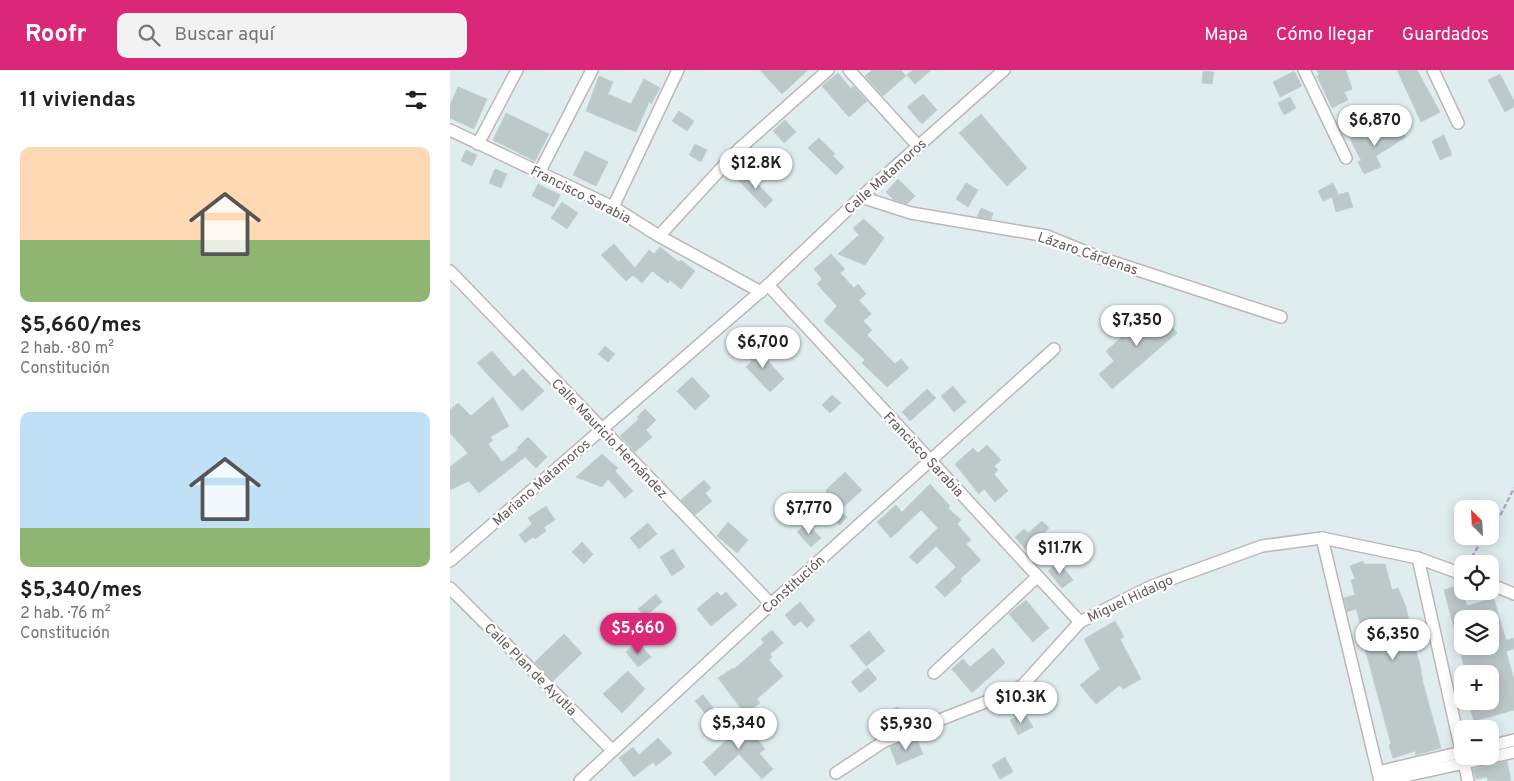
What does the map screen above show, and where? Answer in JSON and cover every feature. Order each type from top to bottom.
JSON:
[{"type":"street","points":[[478,144],[516,70]]},
{"type":"street","points":[[539,172],[592,70]]},
{"type":"street","points":[[614,207],[678,70]]},
{"type":"street","points":[[659,236],[739,149],[828,70]]},
{"type":"street","points":[[849,70],[918,146]]},
{"type":"street","name":"Calle Matamoros","points":[[765,289],[861,197],[1004,70]]},
{"type":"street","points":[[1304,70],[1346,158]]},
{"type":"street","points":[[1433,70],[1458,123]]},
{"type":"street","name":"Francisco Sarabia","points":[[450,130],[614,207],[659,236],[765,289],[931,461],[1080,622]]},
{"type":"street","name":"Lázaro Cárdenas","points":[[861,197],[911,213],[1047,236],[1101,258],[1281,316]]},
{"type":"street","name":"Calle Mauricio Hernández","points":[[450,271],[771,604]]},
{"type":"street","name":"Mariano Matamoros","points":[[450,561],[765,289]]},
{"type":"street","name":"Constitución","points":[[580,781],[771,604],[1054,349]]},
{"type":"street","points":[[1322,538],[1380,778],[1454,758]]},
{"type":"street","name":"Miguel Hidalgo","points":[[836,773],[883,742],[1011,692],[1023,685],[1080,622],[1152,586],[1262,546],[1322,538],[1418,558],[1454,571]]},
{"type":"street","points":[[1418,558],[1455,720]]},
{"type":"street","points":[[934,673],[1037,577]]},
{"type":"street","name":"Calle Plan de Ayutla","points":[[450,588],[612,750]]},
{"type":"street","points":[[1499,588],[1514,595]]},
{"type":"street","points":[[1499,744],[1514,740]]},
{"type":"street","points":[[1499,753],[1514,752]]},
{"type":"street","points":[[1465,765],[1468,781]]},
{"type":"path","points":[[1499,516],[1514,488]]},
{"type":"building","points":[[760,70],[808,70],[782,94]]},
{"type":"building","points":[[872,70],[901,70],[906,76],[883,96],[865,76]]},
{"type":"building","points":[[913,70],[931,70],[915,84],[907,75]]},
{"type":"building","points":[[1317,70],[1346,70],[1352,89],[1344,92],[1348,100],[1332,108],[1317,76],[1319,75]]},
{"type":"building","points":[[1397,70],[1417,70],[1440,112],[1421,122]]},
{"type":"building","points":[[1203,71],[1214,72],[1212,84],[1202,83]]},
{"type":"building","points":[[1294,71],[1302,86],[1280,97],[1273,82]]},
{"type":"building","points":[[838,73],[851,89],[853,86],[867,101],[849,117],[822,86]]},
{"type":"building","points":[[1500,74],[1514,101],[1514,107],[1505,112],[1488,80]]},
{"type":"building","points":[[599,76],[613,82],[608,94],[631,104],[644,79],[660,88],[651,104],[649,102],[636,132],[586,111]]},
{"type":"building","points":[[458,87],[487,99],[474,129],[450,118],[450,105]]},
{"type":"building","points":[[923,94],[937,110],[922,124],[907,107]]},
{"type":"building","points":[[1290,97],[1296,108],[1284,115],[1278,103]]},
{"type":"building","points":[[679,111],[694,121],[687,131],[672,121]]},
{"type":"building","points":[[506,113],[549,134],[535,161],[493,140]]},
{"type":"building","points":[[981,114],[1027,168],[1007,186],[959,133]]},
{"type":"building","points":[[785,120],[796,132],[784,143],[773,131]]},
{"type":"building","points":[[1397,124],[1406,137],[1376,156],[1381,167],[1364,174],[1358,162],[1361,160],[1350,139],[1363,132],[1365,136],[1375,131],[1378,137]]},
{"type":"building","points":[[1444,135],[1452,155],[1440,160],[1432,141]]},
{"type":"building","points":[[819,138],[835,154],[833,156],[844,167],[836,175],[808,148]]},
{"type":"building","points":[[695,144],[707,150],[701,162],[689,155]]},
{"type":"building","points":[[466,150],[477,155],[472,166],[461,161]]},
{"type":"building","points":[[585,151],[608,162],[596,186],[573,175]]},
{"type":"building","points":[[495,169],[507,174],[501,188],[489,183]]},
{"type":"building","points":[[746,172],[773,200],[765,208],[738,180]]},
{"type":"building","points":[[898,179],[915,196],[907,204],[894,200],[886,192]]},
{"type":"building","points":[[966,183],[978,190],[968,207],[956,199]]},
{"type":"building","points":[[1333,183],[1338,194],[1334,196],[1348,192],[1353,207],[1336,212],[1332,197],[1323,201],[1318,191]]},
{"type":"building","points":[[538,184],[560,195],[554,207],[532,196]]},
{"type":"building","points":[[562,202],[578,213],[567,229],[551,218]]},
{"type":"building","points":[[981,208],[993,213],[991,219],[977,217]]},
{"type":"building","points":[[864,219],[884,238],[865,265],[838,254],[859,235],[853,228]]},
{"type":"building","points":[[614,244],[635,268],[649,250],[654,254],[660,247],[679,262],[681,260],[695,271],[681,289],[670,280],[668,283],[652,271],[642,283],[633,275],[626,281],[601,255]]},
{"type":"building","points":[[831,254],[845,269],[840,273],[854,288],[858,284],[866,294],[859,300],[871,314],[863,321],[872,330],[867,335],[895,364],[901,359],[909,368],[887,387],[862,363],[865,360],[824,321],[837,306],[817,284],[822,279],[814,269]]},
{"type":"building","points":[[1156,308],[1177,333],[1112,389],[1099,374],[1114,361],[1106,351]]},
{"type":"building","points":[[752,343],[784,379],[770,392],[746,367],[752,361],[743,350]]},
{"type":"building","points":[[605,346],[615,354],[608,362],[598,354]]},
{"type":"building","points":[[492,351],[514,377],[523,369],[544,391],[522,411],[477,363]]},
{"type":"building","points":[[692,377],[710,396],[695,410],[677,391]]},
{"type":"building","points":[[953,386],[966,402],[954,412],[941,396]]},
{"type":"building","points":[[927,389],[936,398],[910,421],[902,412]]},
{"type":"building","points":[[832,395],[841,403],[830,413],[822,405]]},
{"type":"building","points":[[493,397],[509,426],[490,437],[493,440],[488,444],[502,462],[519,449],[517,448],[528,437],[547,457],[536,468],[525,457],[479,493],[469,481],[450,490],[450,467],[468,453],[450,433],[450,410],[458,403],[471,416]]},
{"type":"building","points":[[645,409],[656,420],[646,430],[652,437],[635,452],[620,436],[639,419],[637,417]]},
{"type":"building","points":[[987,445],[1001,460],[994,466],[998,470],[994,474],[1008,491],[995,502],[984,489],[979,494],[955,464],[973,448],[978,453]]},
{"type":"building","points":[[602,454],[618,468],[615,471],[633,491],[625,498],[608,479],[602,487],[576,477]]},
{"type":"building","points":[[845,472],[862,490],[839,511],[847,517],[840,525],[816,506],[827,492],[826,490]]},
{"type":"building","points":[[704,480],[711,488],[705,493],[712,501],[695,515],[681,500]]},
{"type":"building","points":[[930,484],[950,506],[948,508],[961,520],[957,524],[971,540],[966,544],[981,560],[960,579],[962,581],[945,597],[935,587],[956,567],[936,546],[917,564],[909,557],[938,528],[921,510],[891,538],[877,522],[896,505],[902,512]]},
{"type":"building","points":[[546,506],[555,520],[544,527],[546,531],[525,543],[519,535],[532,524],[528,518]]},
{"type":"building","points":[[1042,521],[1049,528],[1027,551],[1015,537],[1024,529],[1028,533]]},
{"type":"building","points":[[728,522],[748,540],[737,553],[717,536]]},
{"type":"building","points":[[648,523],[657,534],[639,549],[630,538]]},
{"type":"building","points":[[807,523],[821,538],[811,547],[797,532]]},
{"type":"building","points":[[582,542],[593,554],[584,564],[572,552]]},
{"type":"building","points":[[673,549],[685,567],[672,576],[660,557]]},
{"type":"building","points":[[1363,561],[1364,564],[1385,564],[1392,590],[1398,588],[1406,607],[1410,626],[1408,626],[1420,664],[1423,683],[1441,748],[1416,755],[1415,751],[1393,758],[1356,609],[1347,612],[1344,598],[1355,595],[1351,580],[1355,579],[1350,566]]},
{"type":"building","points":[[1059,562],[1073,580],[1062,588],[1048,571]]},
{"type":"building","points":[[1454,587],[1454,600],[1465,600],[1467,606],[1487,600],[1494,600],[1497,610],[1454,610],[1454,628],[1444,590]]},
{"type":"building","points":[[717,592],[721,596],[726,592],[737,605],[711,626],[697,609]]},
{"type":"building","points":[[656,594],[662,602],[645,617],[638,609]]},
{"type":"building","points":[[1026,600],[1049,628],[1033,642],[1009,614]]},
{"type":"building","points":[[800,602],[815,620],[807,628],[801,621],[794,626],[785,615]]},
{"type":"building","points":[[1499,616],[1506,640],[1514,638],[1514,649],[1506,651],[1514,680],[1514,710],[1474,720],[1471,710],[1499,710],[1499,665],[1464,665],[1461,655],[1499,655]]},
{"type":"building","points":[[1115,621],[1124,637],[1120,639],[1141,679],[1123,689],[1120,685],[1096,704],[1080,685],[1100,669],[1084,639]]},
{"type":"building","points":[[772,630],[783,643],[770,654],[772,657],[769,660],[783,676],[757,699],[760,703],[745,714],[718,678],[734,669],[764,643],[761,639]]},
{"type":"building","points":[[869,631],[885,651],[866,666],[850,646]]},
{"type":"building","points":[[564,634],[582,653],[553,681],[535,662]]},
{"type":"building","points":[[638,642],[651,657],[638,667],[626,652]]},
{"type":"building","points":[[993,648],[1005,663],[972,693],[952,669],[963,659],[970,667]]},
{"type":"building","points":[[868,668],[877,679],[860,693],[851,682]]},
{"type":"building","points":[[628,671],[645,689],[622,713],[603,694]]},
{"type":"building","points":[[703,695],[716,711],[708,717],[695,701]]},
{"type":"building","points":[[898,707],[906,725],[882,734],[874,718]]},
{"type":"building","points":[[1024,712],[1033,727],[1018,735],[1010,720]]},
{"type":"building","points":[[738,715],[765,749],[759,753],[773,769],[762,779],[739,754],[715,776],[703,762],[729,738],[721,728]]},
{"type":"building","points":[[916,737],[923,754],[897,765],[890,747]]},
{"type":"building","points":[[658,738],[672,753],[656,766],[653,762],[634,777],[619,758],[633,747],[639,755]]},
{"type":"building","points":[[1005,757],[1013,772],[1000,779],[992,765]]},
{"type":"building","points":[[1507,761],[1511,781],[1488,781],[1487,777],[1476,779],[1473,769],[1499,765],[1499,763]]}]
